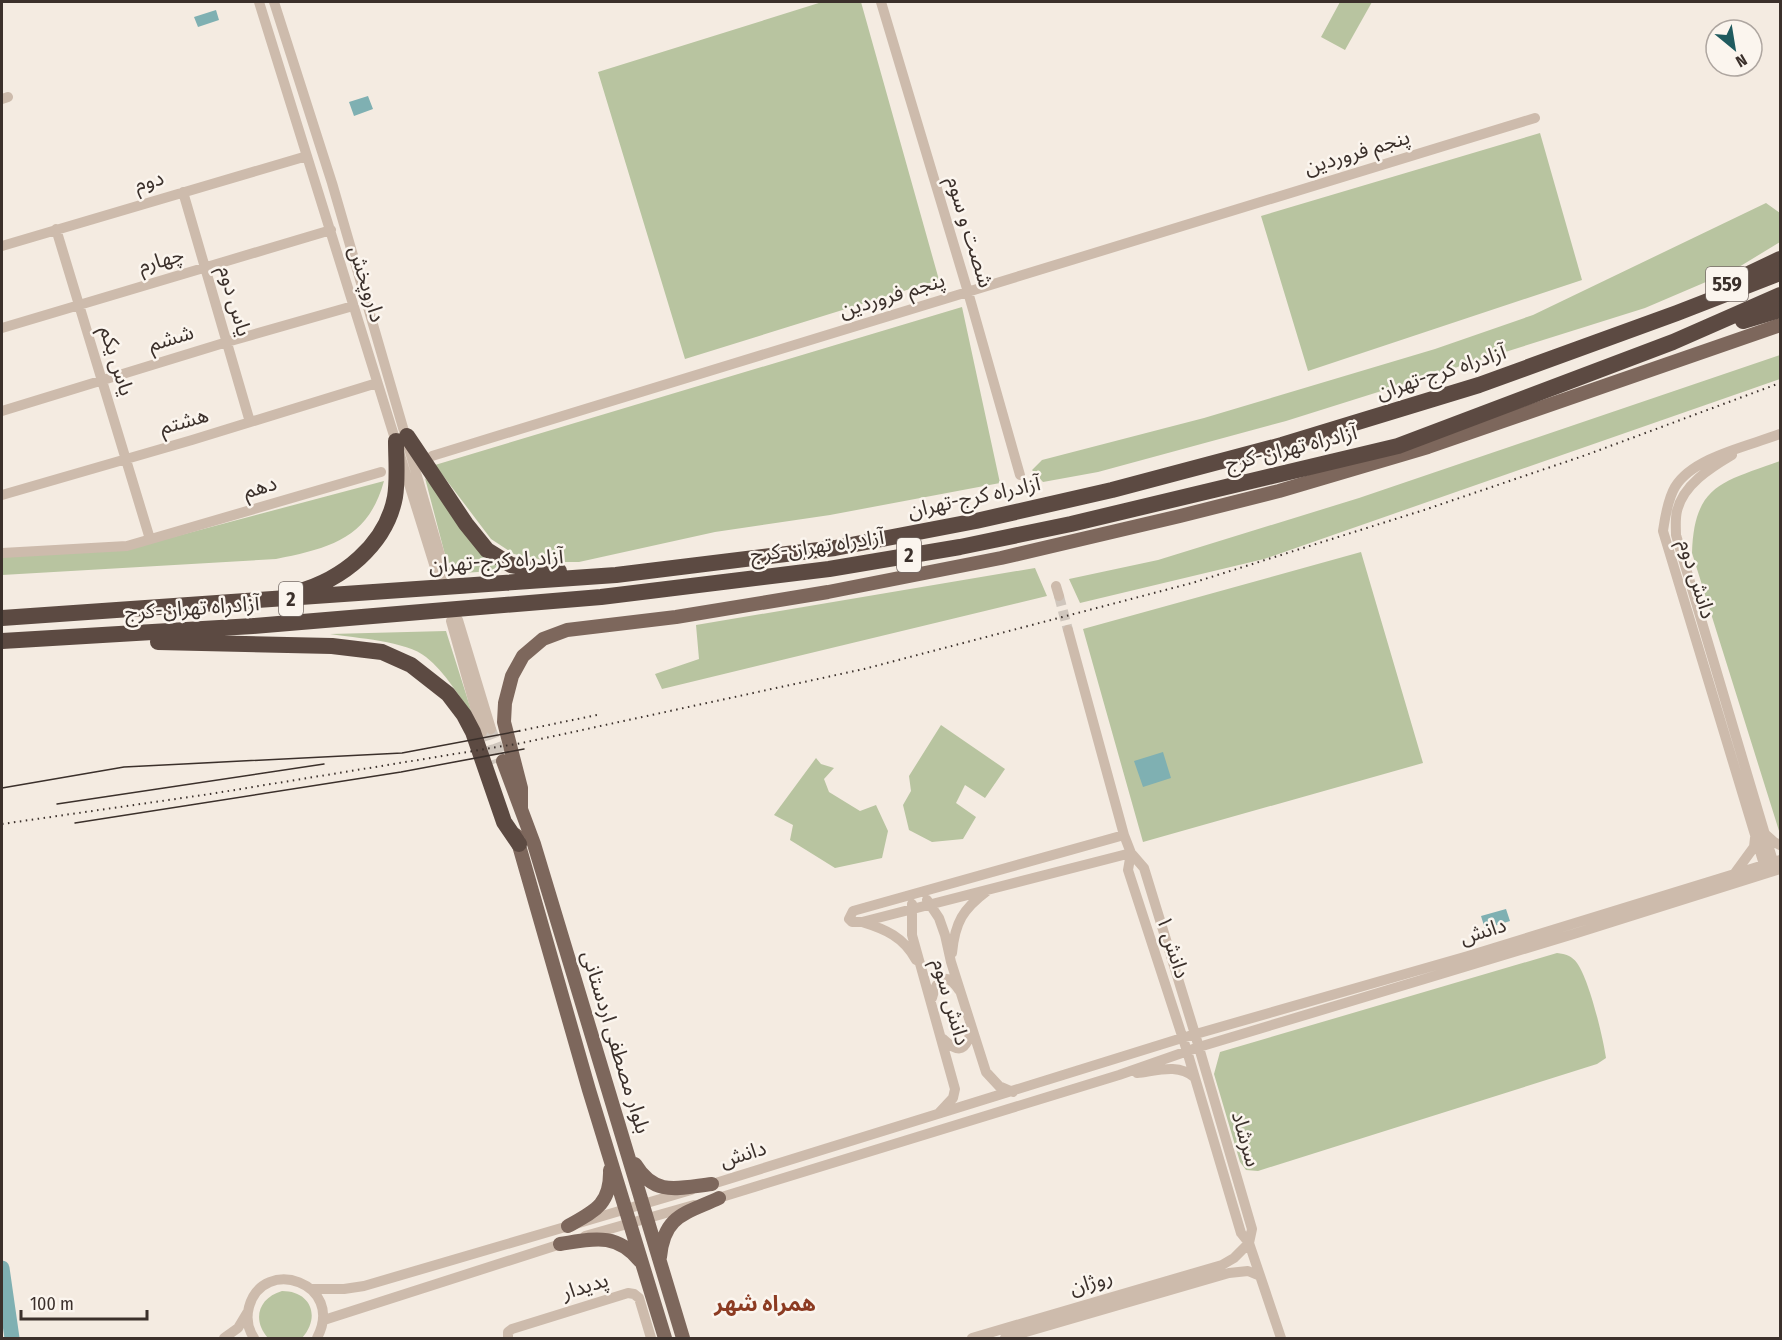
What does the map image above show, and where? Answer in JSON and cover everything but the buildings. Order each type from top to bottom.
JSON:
[{"type":"highway","name":"559","points":[[1677,313],[1723,286],[1780,259]]},
{"type":"highway","name":"آزادراه کرج-تهران","points":[[2,618],[616,575],[835,548],[976,521],[1112,490],[1282,445],[1479,385],[1780,273]]},
{"type":"highway","name":"آزادراه تهران-کرج","points":[[2,641],[276,624],[601,597],[830,569],[960,547],[1071,524],[1398,446],[1673,342],[1780,295]]},
{"type":"highway","points":[[1673,342],[1780,310]]},
{"type":"highway","points":[[401,438],[471,531],[497,558],[511,565],[533,569],[616,575]]},
{"type":"highway","points":[[253,602],[300,592],[325,582],[348,570],[367,551],[388,518],[395,499],[401,438]]},
{"type":"highway","points":[[93,637],[175,642],[332,646],[382,652],[411,665],[448,694],[464,715],[473,732],[504,822],[519,844]]},
{"type":"main road","points":[[521,809],[521,788],[504,722],[505,703],[512,676],[523,656],[543,639],[567,630],[676,617],[828,592],[990,560],[1224,505],[1428,447],[1780,325]]},
{"type":"main road","name":"بلوار مصطفی اردستانی","points":[[665,1338],[609,1156],[519,844],[498,763],[521,809],[534,844],[683,1338]]},
{"type":"main road","points":[[626,1148],[644,1178],[659,1187],[674,1189],[712,1184]]},
{"type":"main road","points":[[568,1226],[595,1211],[606,1198],[610,1185],[609,1156]]},
{"type":"main road","points":[[660,1262],[663,1237],[669,1224],[676,1218],[719,1198]]},
{"type":"main road","points":[[560,1244],[609,1239],[627,1248],[642,1263]]},
{"type":"main road","points":[[651,1293],[656,1282],[662,1282],[667,1287]]},
{"type":"street","name":"داروپخش","points":[[259,2],[378,383],[401,438]]},
{"type":"street","name":"داروپخش","points":[[274,2],[332,183],[401,438],[442,577]]},
{"type":"street","name":"شصت و سوم","points":[[881,2],[1020,475]]},
{"type":"street","points":[[283,78],[296,74]]},
{"type":"street","name":"پنجم فروردین","points":[[432,456],[1535,118]]},
{"type":"street","name":"دوم","points":[[2,246],[307,156]]},
{"type":"street","points":[[317,184],[323,178],[332,183]]},
{"type":"street","name":"یاس دوم","points":[[183,192],[250,422]]},
{"type":"street","name":"یاس یکم","points":[[56,229],[150,539]]},
{"type":"street","name":"چهارم","points":[[2,327],[331,230]]},
{"type":"street","name":"ششم","points":[[2,411],[353,306]]},
{"type":"street","name":"هشتم","points":[[3,494],[378,383]]},
{"type":"street","name":"دانش دوم","points":[[1773,866],[1759,832],[1676,535],[1677,510],[1689,486],[1712,467],[1748,446],[1780,434]]},
{"type":"street","name":"دهم","points":[[2,553],[127,546],[381,472]]},
{"type":"street","points":[[2,482],[3,494]]},
{"type":"street","points":[[455,620],[487,730]]},
{"type":"street","name":"دانش ۱","points":[[1068,630],[1124,835],[1131,853],[1144,868],[1198,1047]]},
{"type":"street","points":[[1735,873],[1754,847],[1759,832],[1780,845]]},
{"type":"street","points":[[1124,835],[853,912],[849,919],[852,922],[862,922],[1131,853]]},
{"type":"street","name":"دانش ۱","points":[[1131,853],[1128,870],[1186,1052]]},
{"type":"street","name":"دانش","points":[[644,1212],[712,1184],[1195,1034],[1468,956],[1735,873],[1773,866]]},
{"type":"street","name":"دانش","points":[[324,1320],[560,1244],[627,1217],[719,1198],[1119,1076],[1198,1047],[1577,933],[1773,866]]},
{"type":"street","points":[[951,962],[953,937],[965,910],[992,888]]},
{"type":"street","name":"دانش سوم","points":[[939,1113],[953,1098],[956,1089],[912,935],[913,909],[917,893],[930,904],[942,927],[986,1072],[999,1086],[1013,1092]]},
{"type":"street","points":[[862,922],[886,930],[912,952],[922,970]]},
{"type":"street","points":[[931,1000],[934,987],[942,979],[951,981],[961,993]]},
{"type":"street","points":[[942,1038],[952,1048],[959,1049],[969,1041],[972,1030]]},
{"type":"street","name":"سرشاد","points":[[1198,1047],[1251,1229],[1249,1243]]},
{"type":"street","name":"سرشاد","points":[[1186,1052],[1241,1233],[1249,1243],[1281,1338]]},
{"type":"street","points":[[1119,1076],[1174,1069],[1188,1072],[1194,1077]]},
{"type":"street","name":"دانش","points":[[224,1338],[238,1328],[248,1313],[257,1292],[267,1284],[278,1280],[290,1279],[302,1282],[312,1289],[344,1289],[364,1286],[568,1226],[627,1217]]},
{"type":"street","points":[[1226,1269],[1249,1243]]},
{"type":"street","points":[[1226,1269],[1248,1271],[1260,1276]]},
{"type":"street","name":"روژان","points":[[977,1338],[1226,1269]]},
{"type":"street","name":"روژان","points":[[1005,1338],[1226,1269]]},
{"type":"street","points":[[312,1289],[323,1309],[324,1320],[317,1338]]},
{"type":"street","name":"پدیدار","points":[[507,1338],[508,1332],[512,1329],[628,1293],[639,1298],[651,1338]]},
{"type":"street","points":[[248,1313],[248,1325],[254,1338]]},
{"type":"green space","points":[[822,2],[861,2],[939,280],[685,359],[598,72]]},
{"type":"green space","points":[[1340,2],[1372,2],[1345,50],[1321,37]]},
{"type":"green space","points":[[1540,133],[1582,280],[1308,371],[1261,216]]},
{"type":"green space","points":[[1766,203],[1780,213],[1780,242],[1734,270],[1645,308],[1286,421],[1098,472],[1043,482],[1032,470],[1042,460],[1204,418],[1435,349],[1533,315]]},
{"type":"green space","points":[[962,307],[1000,483],[830,515],[715,532],[579,562],[553,562],[514,554],[491,539],[435,465]]},
{"type":"green space","points":[[1780,355],[1780,379],[1264,559],[1080,603],[1069,579],[1158,560],[1359,498]]},
{"type":"green space","points":[[1780,461],[1780,834],[1692,553],[1694,530],[1699,512],[1715,489],[1728,481]]},
{"type":"green space","points":[[425,478],[505,570],[450,574]]},
{"type":"green space","points":[[384,481],[377,501],[357,528],[330,545],[295,555],[276,559],[2,575],[2,557],[128,549]]},
{"type":"green space","points":[[1361,552],[1423,763],[1143,842],[1083,629]]},
{"type":"green space","points":[[1035,568],[1047,596],[662,689],[655,674],[699,659],[696,625]]},
{"type":"green space","points":[[446,631],[473,716],[451,685],[426,657],[394,644],[330,634]]},
{"type":"green space","points":[[941,725],[1005,769],[985,798],[965,785],[956,803],[976,817],[963,839],[932,842],[909,830],[903,805],[911,791],[909,776]]},
{"type":"green space","points":[[816,758],[821,764],[834,768],[824,779],[829,792],[860,811],[876,805],[888,831],[882,858],[835,868],[790,840],[793,825],[774,815]]},
{"type":"green space","points":[[1557,953],[1575,961],[1582,971],[1591,995],[1606,1058],[1597,1064],[1258,1171],[1246,1170],[1240,1162],[1214,1074],[1220,1052]]},
{"type":"green space","points":[[282,1291],[300,1295],[310,1307],[311,1322],[302,1338],[268,1338],[260,1324],[260,1310],[263,1304],[274,1294]]},
{"type":"water","points":[[216,10],[219,20],[198,27],[194,17]]},
{"type":"water","points":[[368,96],[373,109],[354,116],[349,102]]},
{"type":"water","points":[[1163,752],[1171,778],[1143,787],[1134,761]]},
{"type":"water","points":[[1506,909],[1510,921],[1485,929],[1481,916]]},
{"type":"waterway","points":[[2,1268],[12,1338]]},
{"type":"tunnel","points":[[1059,596],[1068,630]]},
{"type":"tunnel","points":[[491,729],[503,761]]},
{"type":"tunnel","points":[[482,732],[493,764]]},
{"type":"tram line","points":[[2,788],[124,767],[402,753],[519,731]]},
{"type":"tram line","points":[[75,823],[401,772],[524,749]]},
{"type":"tram line","points":[[57,804],[324,764]]},
{"type":"railway","points":[[2,824],[210,794],[522,743],[864,669],[1192,583],[1424,510],[1586,455],[1780,383]]},
{"type":"railway","points":[[519,731],[597,715]]},
{"type":"district","name":"همراه شهر","points":[[765,1303]]}]
